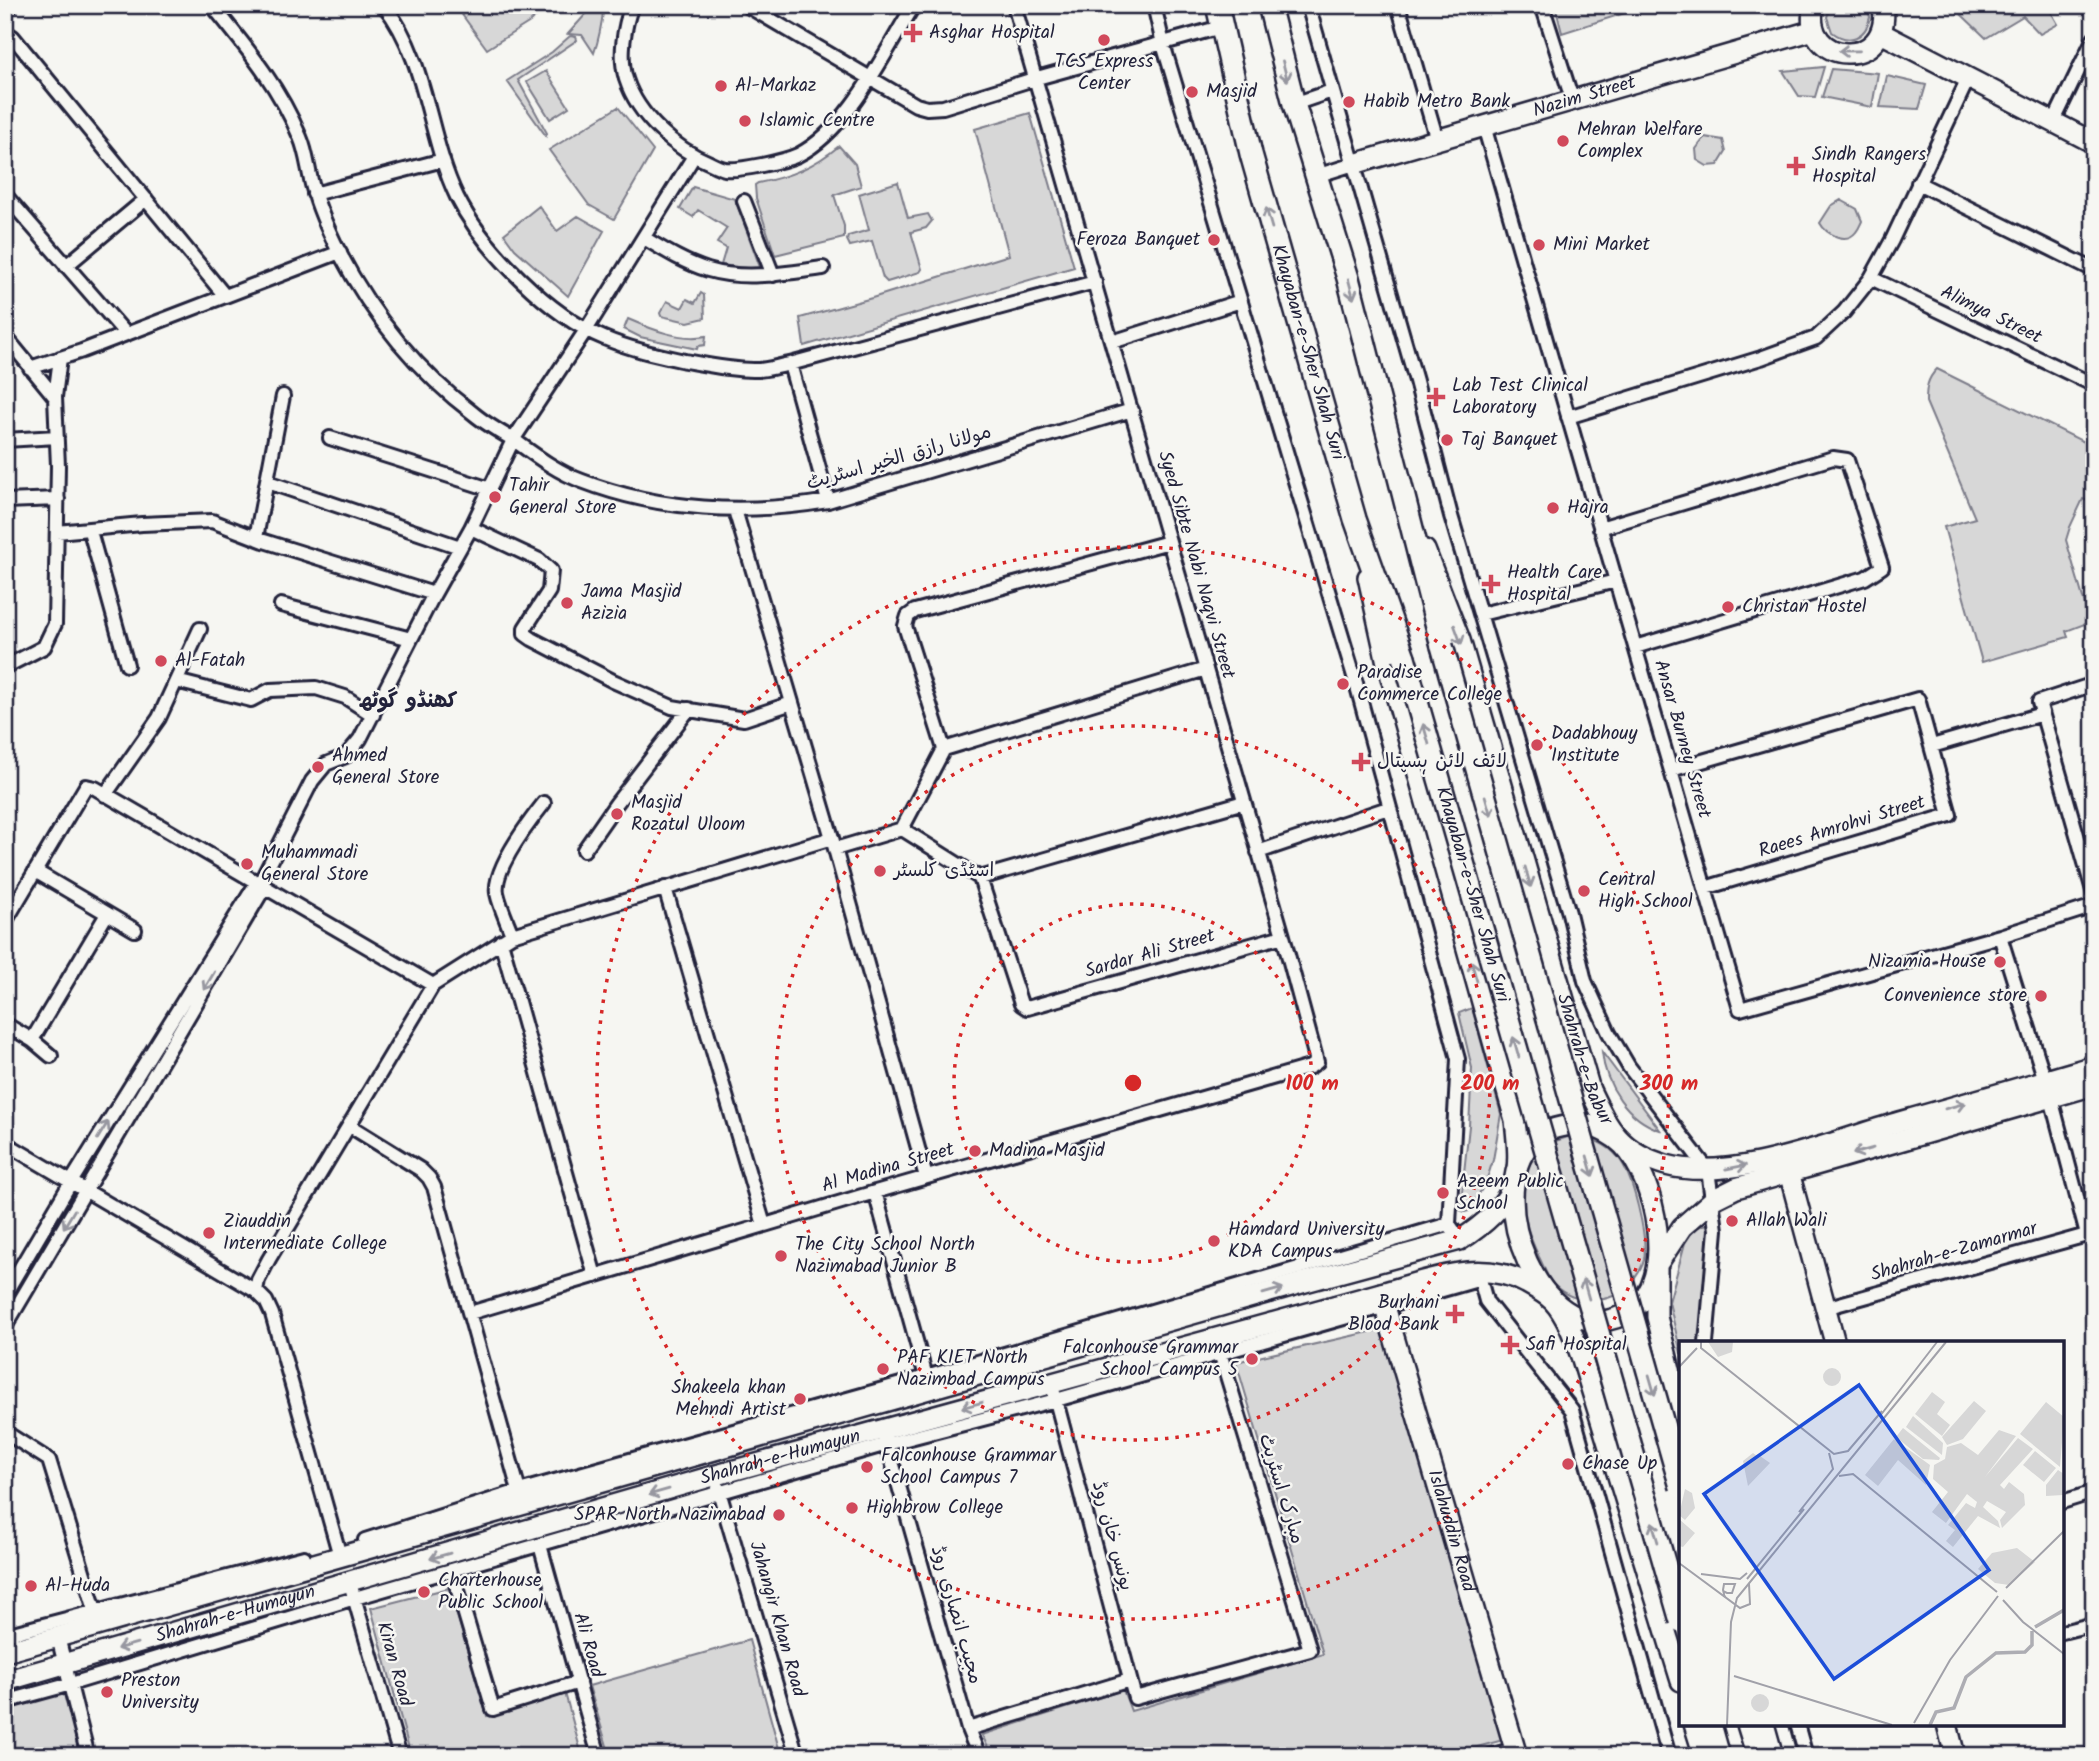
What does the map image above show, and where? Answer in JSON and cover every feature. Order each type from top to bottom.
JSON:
[{"type":"main road","name":"Khayaban-e-Sher Shah Suri","points":[[1217,5],[1251,154],[1355,519],[1404,657],[1679,1614]]},
{"type":"main road","name":"Khayaban-e-Sher Shah Suri","points":[[1269,5],[1294,104],[1348,278],[1442,646],[1679,1480]]},
{"type":"main road","points":[[1814,5],[1811,16],[1814,30],[1821,42],[1833,51],[1846,54],[1861,52],[1873,44],[1881,33],[1885,19],[1882,5]]},
{"type":"main road","name":"Nazim Street","points":[[1354,164],[1814,30]]},
{"type":"main road","points":[[1881,33],[2094,143]]},
{"type":"main road","name":"Shahrah-e-Babur","points":[[1406,503],[1460,640],[1590,1090],[1602,1116],[1624,1146],[1666,1165],[1709,1170],[1786,1164]]},
{"type":"main road","points":[[1355,519],[1387,663],[1515,1120],[1517,1148],[1513,1210],[1520,1244],[1534,1276],[1567,1324],[1582,1359],[1679,1674]]},
{"type":"main road","name":"Shahrah-e-Babur","points":[[1657,1265],[1682,1227],[1714,1199],[1786,1164],[2048,1089],[2094,1066]]},
{"type":"main road","name":"Shahrah-e-Babur","points":[[2048,1089],[2094,1085]]},
{"type":"main road","points":[[1515,1181],[1524,1152],[1540,1135],[1562,1125],[1586,1125],[1604,1130],[1624,1146],[1641,1172],[1652,1204],[1658,1236],[1657,1317],[1679,1406]]},
{"type":"main road","points":[[1786,1164],[1834,1341]]},
{"type":"main road","name":"Shahrah-e-Humayun","points":[[5,1652],[927,1383],[1210,1310],[1454,1232],[1478,1229],[1492,1215],[1515,1181]]},
{"type":"main road","points":[[1454,1232],[1475,1273]]},
{"type":"main road","points":[[1553,1301],[1571,1315],[1590,1322],[1612,1321],[1634,1309],[1649,1290],[1657,1265]]},
{"type":"main road","name":"Shahrah-e-Humayun","points":[[5,1681],[352,1590],[885,1437],[1218,1347],[1475,1273],[1496,1272],[1515,1277],[1553,1301]]},
{"type":"main road","name":"Islahuddin Road","points":[[1383,1299],[1516,1752]]},
{"type":"main road","points":[[1210,1310],[1218,1347]]},
{"type":"main road","points":[[1695,1726],[1704,1756]]},
{"type":"main road","points":[[1711,1726],[1719,1756]]},
{"type":"main road","points":[[1749,1726],[1762,1754]]},
{"type":"main road","points":[[1762,1754],[1764,1726]]},
{"type":"main road","points":[[1948,1726],[1955,1756]]},
{"type":"street","points":[[5,10],[12,5]]},
{"type":"street","name":"مولانا رازق الخیر اسٹریٹ","points":[[212,5],[263,67],[278,91],[302,140],[314,194],[340,252],[365,296],[391,333],[420,367],[475,415],[544,461],[582,481],[628,495],[664,502],[735,510],[791,507],[828,501],[1132,410]]},
{"type":"street","points":[[384,5],[407,42],[443,160],[458,198],[491,247],[522,281],[553,310],[604,339],[649,354],[701,364],[755,370],[790,364],[1095,282]]},
{"type":"street","points":[[632,5],[623,46],[626,78],[640,105],[662,134],[694,156],[725,169],[763,165],[797,156],[831,132],[869,78],[914,5]]},
{"type":"street","points":[[746,5],[916,105],[928,108],[943,107],[1221,27]]},
{"type":"street","name":"Syed Sibte Nabi Naqvi Street","points":[[1014,5],[1317,1062]]},
{"type":"street","points":[[5,1635],[96,1609],[338,1549],[519,1490],[927,1383],[1454,1232],[1458,1059],[1352,671],[1154,5]]},
{"type":"street","points":[[1308,5],[1416,381],[1451,516],[1569,913],[1585,981],[1609,1033],[1629,1067],[1709,1170],[1716,1230],[1706,1341]]},
{"type":"street","points":[[1398,5],[1437,140]]},
{"type":"street","points":[[1542,5],[1572,99]]},
{"type":"street","points":[[5,32],[13,37],[225,296]]},
{"type":"street","points":[[2053,122],[2094,38]]},
{"type":"street","points":[[1568,417],[1761,358],[1816,338],[1844,312],[1871,278],[1892,240],[1968,79]]},
{"type":"street","points":[[1294,104],[1332,91]]},
{"type":"street","name":"Ansar Burney Street","points":[[1485,126],[1740,1009],[2000,936],[2094,906]]},
{"type":"street","points":[[5,1327],[261,884],[312,781],[326,764],[346,756],[360,739],[471,527],[513,440],[586,330],[694,156]]},
{"type":"street","points":[[314,194],[443,160]]},
{"type":"street","points":[[1316,176],[1354,164]]},
{"type":"street","points":[[1918,183],[2094,270]]},
{"type":"street","points":[[5,195],[126,334]]},
{"type":"street","points":[[66,266],[146,199]]},
{"type":"street","points":[[744,201],[773,275]]},
{"type":"street","points":[[644,238],[688,262],[735,275],[773,275],[823,268]]},
{"type":"street","points":[[30,368],[340,252]]},
{"type":"street","name":"Alimya Street","points":[[1871,278],[2094,385]]},
{"type":"street","points":[[1112,342],[1241,301]]},
{"type":"street","points":[[5,337],[55,397]]},
{"type":"street","points":[[5,667],[44,647],[55,624],[58,499],[55,397],[60,358]]},
{"type":"street","points":[[790,364],[828,501]]},
{"type":"street","points":[[256,538],[283,396]]},
{"type":"street","points":[[5,440],[57,437]]},
{"type":"street","points":[[330,438],[490,489]]},
{"type":"street","points":[[1600,528],[1833,458],[1847,460],[1882,567],[1865,578],[1635,648]]},
{"type":"street","points":[[268,482],[460,547]]},
{"type":"street","points":[[5,501],[58,499]]},
{"type":"street","points":[[735,510],[834,844],[926,1177]]},
{"type":"street","points":[[57,532],[212,521],[256,538],[434,594]]},
{"type":"street","points":[[471,527],[539,560],[551,571],[549,591],[525,628],[525,634],[613,681],[672,707],[744,719],[792,703]]},
{"type":"street","points":[[90,531],[128,666]]},
{"type":"street","points":[[902,829],[944,749],[905,626],[908,616],[915,611],[1169,541]]},
{"type":"street","points":[[1481,614],[1616,581]]},
{"type":"street","points":[[281,605],[411,639]]},
{"type":"street","points":[[105,795],[159,718],[200,629]]},
{"type":"street","points":[[944,749],[1206,669]]},
{"type":"street","points":[[176,681],[251,700],[270,690],[316,688],[345,697],[373,715]]},
{"type":"street","points":[[2094,684],[2039,702],[2094,894]]},
{"type":"street","name":"Raees Amrohvi Street","points":[[1671,770],[1918,699],[1932,746],[1950,814],[1705,888]]},
{"type":"street","points":[[584,850],[690,709]]},
{"type":"street","points":[[1932,746],[2042,714]]},
{"type":"street","points":[[6,920],[86,786],[95,788],[433,985]]},
{"type":"street","points":[[256,1291],[258,1280],[269,1259],[433,985],[506,938],[665,888],[902,829],[980,878],[1244,802]]},
{"type":"street","points":[[544,803],[518,837],[503,867],[496,891],[595,1276]]},
{"type":"street","points":[[1258,852],[1388,808]]},
{"type":"street","points":[[35,872],[135,930]]},
{"type":"street","name":"Sardar Ali Street","points":[[980,878],[1021,1004],[1027,1008],[1283,936]]},
{"type":"street","points":[[5,1294],[71,1182],[261,884]]},
{"type":"street","points":[[665,888],[764,1225]]},
{"type":"street","points":[[32,1040],[107,914]]},
{"type":"street","points":[[2000,936],[2090,1233]]},
{"type":"street","points":[[5,1024],[32,1040],[51,1056]]},
{"type":"street","name":"Al Madina Street","points":[[470,1312],[1317,1062]]},
{"type":"street","points":[[350,1126],[421,1170],[429,1178],[470,1312],[519,1490]]},
{"type":"street","points":[[5,1143],[256,1291],[266,1301],[272,1314],[338,1549]]},
{"type":"street","points":[[875,1192],[927,1383]]},
{"type":"street","name":"Shahrah-e-Zamarmar","points":[[1825,1308],[2090,1233]]},
{"type":"street","points":[[1475,1273],[1486,1301],[1572,1410],[1669,1756]]},
{"type":"street","name":"مبارک اسٹریٹ","points":[[1135,1698],[1310,1650],[1218,1347]]},
{"type":"street","name":"یونس خان روڈ","points":[[1054,1392],[1135,1698]]},
{"type":"street","points":[[5,1432],[49,1460],[96,1609]]},
{"type":"street","name":"مجیب انصاری روڈ","points":[[885,1437],[968,1728],[979,1756]]},
{"type":"street","points":[[5,1702],[71,1684],[352,1590],[452,1570],[540,1545],[716,1485]]},
{"type":"street","name":"Jahangir Khan Road","points":[[716,1485],[797,1756]]},
{"type":"street","points":[[2064,1501],[2094,1492]]},
{"type":"street","name":"Ali Road","points":[[540,1545],[599,1756]]},
{"type":"street","points":[[452,1570],[493,1709],[579,1682]]},
{"type":"street","name":"Kiran Road","points":[[352,1590],[400,1756]]},
{"type":"street","points":[[2064,1632],[2094,1624]]},
{"type":"street","points":[[58,1637],[89,1756]]},
{"type":"street","points":[[968,1728],[1130,1680]]},
{"type":"street","points":[[1798,1726],[1806,1756]]},
{"type":"street","points":[[1489,1756],[1516,1752]]},
{"type":"street","points":[[2087,1756],[2094,1754]]},
{"type":"shaded area","points":[[455,5],[549,5],[530,22],[487,49]]},
{"type":"shaded area","points":[[594,5],[604,5],[594,53],[582,35],[568,34]]},
{"type":"shaded area","points":[[1555,5],[1650,5],[1562,33]]},
{"type":"shaded area","points":[[1831,5],[1866,5],[1870,17],[1865,30],[1850,39],[1832,32],[1827,17]]},
{"type":"shaded area","points":[[1982,5],[2047,5],[2058,24],[2040,34],[2023,16],[1986,38],[1962,15]]},
{"type":"shaded area","points":[[570,36],[576,37],[577,40],[518,80],[547,133],[546,136],[507,81],[552,52]]},
{"type":"shaded area","points":[[1824,67],[1815,97],[1799,96],[1783,71]]},
{"type":"shaded area","points":[[1831,69],[1878,73],[1872,107],[1822,97]]},
{"type":"shaded area","points":[[546,71],[569,107],[550,119],[527,82]]},
{"type":"shaded area","points":[[1887,76],[1926,85],[1919,109],[1880,107]]},
{"type":"shaded area","points":[[618,107],[653,151],[614,219],[589,205],[549,150]]},
{"type":"shaded area","points":[[1030,113],[1074,267],[804,346],[800,318],[1009,255],[975,129]]},
{"type":"shaded area","points":[[1705,137],[1723,140],[1726,152],[1718,165],[1707,166],[1697,160],[1696,149]]},
{"type":"shaded area","points":[[839,146],[855,164],[861,186],[834,195],[844,226],[844,238],[775,255],[756,198],[755,185],[801,170]]},
{"type":"shaded area","points":[[898,182],[908,218],[928,214],[932,221],[926,228],[911,232],[922,269],[920,272],[887,282],[883,278],[872,241],[850,246],[847,240],[848,236],[869,230],[859,194]]},
{"type":"shaded area","points":[[693,187],[735,199],[761,270],[721,265],[726,248],[717,243],[727,228],[698,210],[693,217],[680,209]]},
{"type":"shaded area","points":[[1841,200],[1857,209],[1862,221],[1856,232],[1847,238],[1831,234],[1820,223],[1831,206]]},
{"type":"shaded area","points":[[539,206],[557,231],[578,216],[604,231],[568,296],[515,249],[504,234]]},
{"type":"shaded area","points":[[701,293],[704,295],[705,318],[688,322],[661,316],[667,301],[682,308],[687,299],[695,303]]},
{"type":"shaded area","points":[[628,319],[676,335],[706,336],[705,345],[698,346],[697,349],[640,337],[624,329]]},
{"type":"shaded area","points":[[1937,369],[2094,447],[2094,504],[2083,499],[2066,540],[2090,622],[2066,631],[2068,637],[1982,662],[1944,527],[1975,518],[1926,402],[1928,384]]},
{"type":"shaded area","points":[[1472,1008],[1501,1114],[1486,1182],[1469,1211],[1465,1212],[1460,1210],[1472,1068],[1459,1013]]},
{"type":"shaded area","points":[[1602,1052],[1660,1130],[1638,1118],[1620,1100],[1608,1077]]},
{"type":"shaded area","points":[[1577,1135],[1609,1149],[1624,1165],[1634,1191],[1644,1237],[1645,1250],[1641,1269],[1623,1290],[1604,1299],[1572,1297],[1554,1285],[1539,1257],[1525,1219],[1524,1182],[1529,1166],[1539,1152],[1555,1141]]},
{"type":"shaded area","points":[[1707,1224],[1712,1229],[1700,1341],[1679,1341],[1679,1345],[1669,1302],[1685,1243],[1695,1228]]},
{"type":"shaded area","points":[[1387,1328],[1503,1740],[1444,1756],[992,1756],[982,1735],[1123,1690],[1131,1711],[1323,1654],[1236,1362]]},
{"type":"shaded area","points":[[449,1588],[487,1716],[565,1693],[582,1756],[411,1756],[371,1608]]},
{"type":"shaded area","points":[[749,1640],[781,1756],[610,1756],[589,1686]]},
{"type":"shaded area","points":[[71,1684],[87,1756],[5,1756],[5,1702]]},
{"type":"place","name":"Asghar Hospital","points":[[913,33]]},
{"type":"place","name":"TCS Express Center","points":[[1104,40]]},
{"type":"place","name":"Al-Markaz","points":[[721,86]]},
{"type":"place","name":"Masjid","points":[[1192,92]]},
{"type":"place","name":"Habib Metro Bank","points":[[1349,102]]},
{"type":"place","name":"Islamic Centre","points":[[745,121]]},
{"type":"place","name":"Mehran Welfare Complex","points":[[1563,141]]},
{"type":"place","name":"Sindh Rangers Hospital","points":[[1796,166]]},
{"type":"place","name":"Feroza Banquet","points":[[1214,240]]},
{"type":"place","name":"Mini Market","points":[[1539,245]]},
{"type":"place","name":"Lab Test Clinical Laboratory","points":[[1436,397]]},
{"type":"place","name":"Taj Banquet","points":[[1447,440]]},
{"type":"place","name":"Tahir General Store","points":[[495,497]]},
{"type":"place","name":"Hajra","points":[[1553,508]]},
{"type":"place","name":"Health Care Hospital","points":[[1491,584]]},
{"type":"place","name":"Jama Masjid Azizia","points":[[567,603]]},
{"type":"place","name":"Christan Hostel","points":[[1728,607]]},
{"type":"place","name":"Al-Fatah","points":[[161,661]]},
{"type":"place","name":"Paradise Commerce College","points":[[1343,684]]},
{"type":"place","name":"Dadabhouy Institute","points":[[1537,745]]},
{"type":"place","name":"لائف لائن ہسپتال","points":[[1361,762]]},
{"type":"place","name":"Ahmed General Store","points":[[318,767]]},
{"type":"place","name":"Masjid Rozatul Uloom","points":[[617,814]]},
{"type":"place","name":"Muhammadi General Store","points":[[247,864]]},
{"type":"place","name":"اسٹڈی کلسٹر","points":[[880,871]]},
{"type":"place","name":"Central High School","points":[[1584,891]]},
{"type":"place","name":"Nizamia House","points":[[2000,962]]},
{"type":"place","name":"Convenience store","points":[[2041,996]]},
{"type":"place","name":"Madina Masjid","points":[[975,1151]]},
{"type":"place","name":"Azeem Public School","points":[[1443,1193]]},
{"type":"place","name":"Allah Wali","points":[[1732,1221]]},
{"type":"place","name":"Ziauddin Intermediate College","points":[[209,1233]]},
{"type":"place","name":"Hamdard University KDA Campus","points":[[1214,1241]]},
{"type":"place","name":"The City School North Nazimabad Junior B","points":[[781,1256]]},
{"type":"place","name":"Burhani Blood Bank","points":[[1455,1314]]},
{"type":"place","name":"Safi Hospital","points":[[1510,1345]]},
{"type":"place","name":"Falconhouse Grammar School Campus 5","points":[[1252,1359]]},
{"type":"place","name":"PAF KIET North Nazimbad Campus","points":[[883,1369]]},
{"type":"place","name":"Shakeela khan Mehndi Artist","points":[[800,1399]]},
{"type":"place","name":"Chase Up","points":[[1568,1464]]},
{"type":"place","name":"Falconhouse Grammar School Campus 7","points":[[867,1467]]},
{"type":"place","name":"Highbrow College","points":[[852,1508]]},
{"type":"place","name":"SPAR North Nazimabad","points":[[779,1515]]},
{"type":"place","name":"Al-Huda","points":[[31,1586]]},
{"type":"place","name":"Charterhouse Public School","points":[[424,1592]]},
{"type":"place","name":"Preston University","points":[[107,1692]]},
{"type":"district","name":"کھنڈو گوٹھ","points":[[408,701]]}]
